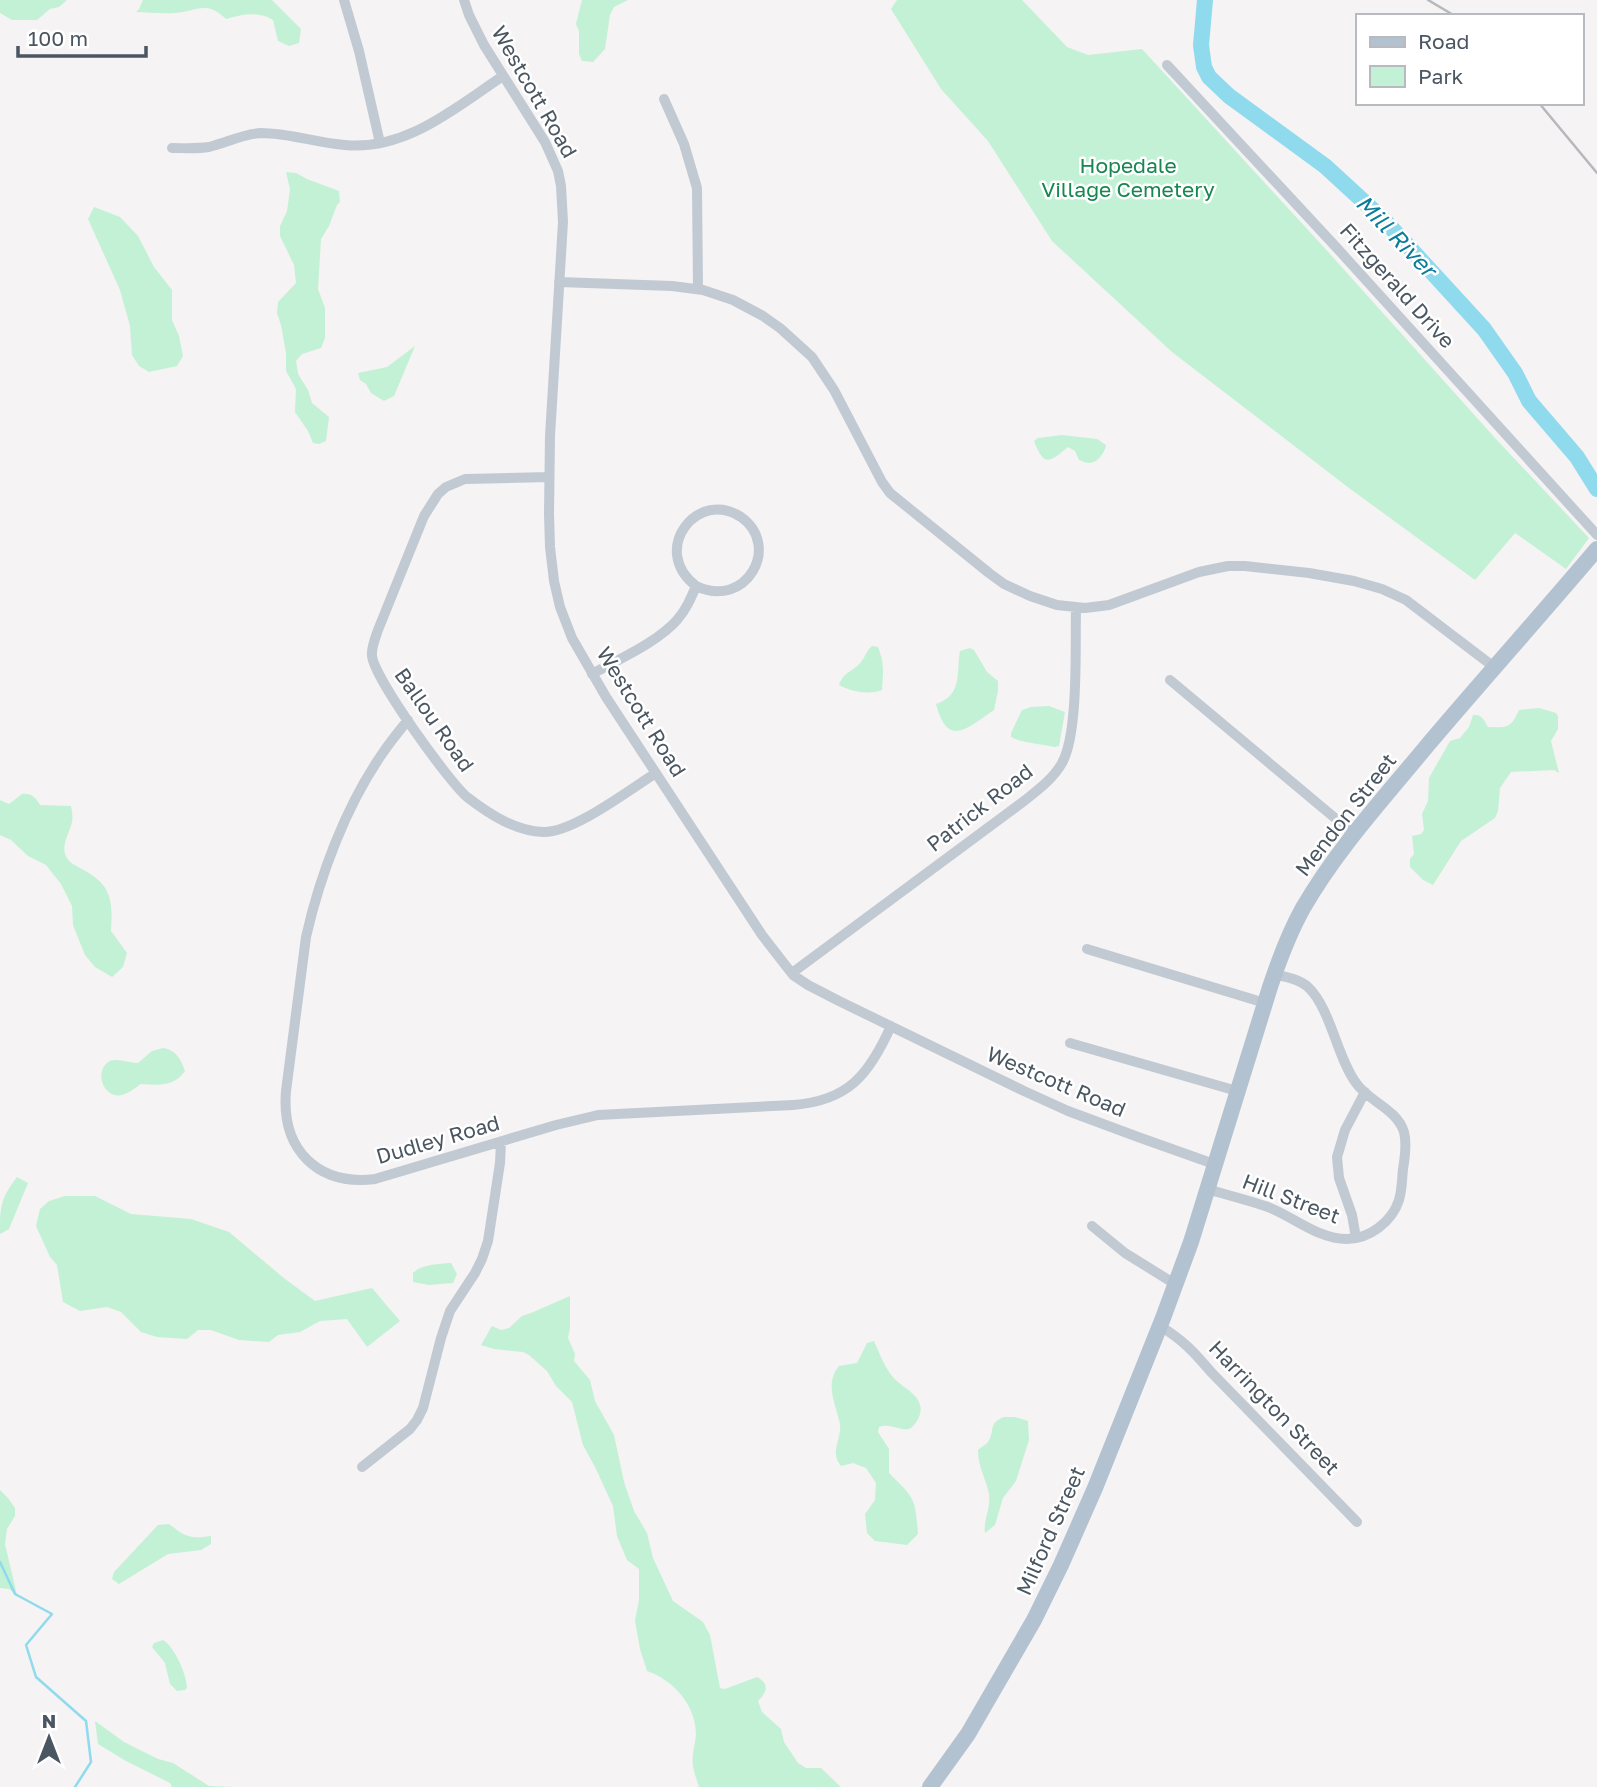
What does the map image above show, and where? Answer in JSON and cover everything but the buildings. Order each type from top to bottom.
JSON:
[{"type":"main road","name":"Mendon Street","points":[[1177,1281],[1274,974],[1302,910],[1322,877],[1354,834],[1494,667],[1597,550]]},
{"type":"main road","name":"Milford Street","points":[[930,1787],[968,1734],[1045,1596],[1095,1488],[1177,1281]]},
{"type":"street","points":[[344,0],[380,143]]},
{"type":"street","name":"Westcott Road","points":[[464,0],[468,15],[484,45],[545,142],[558,171],[561,186],[562,222],[550,436],[549,525],[554,581],[560,607],[572,638],[592,674],[762,934],[792,973],[808,985],[1024,1091],[1138,1138],[1214,1164]]},
{"type":"street","name":"Fitzgerald Drive","points":[[1167,65],[1597,535]]},
{"type":"street","points":[[172,148],[195,149],[258,133],[349,146],[380,143],[430,125],[503,76]]},
{"type":"street","points":[[663,99],[684,144],[698,188],[698,289]]},
{"type":"street","points":[[559,282],[698,289],[733,300],[763,316],[812,358],[834,390],[890,493],[1004,583],[1038,599],[1058,605],[1085,608],[1109,605],[1199,572],[1228,566],[1309,573],[1354,581],[1406,600],[1494,667]]},
{"type":"street","name":"Ballou Road","points":[[549,477],[479,478],[457,482],[438,494],[424,516],[378,631],[371,655],[374,665],[386,690],[464,794],[492,816],[528,831],[548,832],[566,827],[593,814],[656,773]]},
{"type":"street","points":[[724,511],[741,518],[757,538],[758,555],[754,570],[743,583],[728,590],[712,592],[696,586],[683,573],[677,555],[683,528],[689,521],[705,512],[724,511]]},
{"type":"street","points":[[592,674],[665,632],[678,619],[696,586]]},
{"type":"street","name":"Patrick Road","points":[[792,973],[1024,801],[1057,770],[1069,748],[1071,734],[1076,607]]},
{"type":"street","points":[[1170,680],[1354,834]]},
{"type":"street","name":"Dudley Road","points":[[408,720],[381,756],[352,806],[329,863],[306,937],[286,1091],[286,1121],[292,1140],[316,1167],[350,1180],[376,1179],[566,1122],[598,1115],[819,1102],[840,1094],[861,1076],[879,1051],[891,1026]]},
{"type":"street","points":[[1087,949],[1265,1003]]},
{"type":"street","name":"Hill Street","points":[[1207,1189],[1268,1208],[1326,1236],[1347,1239],[1375,1230],[1385,1223],[1398,1203],[1405,1156],[1401,1125],[1358,1086],[1351,1076],[1314,995],[1302,983],[1274,974]]},
{"type":"street","points":[[1070,1043],[1237,1091]]},
{"type":"street","points":[[1356,1238],[1352,1215],[1339,1178],[1337,1157],[1345,1130],[1365,1092]]},
{"type":"street","points":[[362,1467],[410,1429],[423,1408],[450,1311],[475,1273],[488,1241],[501,1142]]},
{"type":"street","points":[[1092,1226],[1125,1253],[1177,1281]]},
{"type":"street","name":"Harrington Street","points":[[1160,1326],[1191,1349],[1357,1522]]},
{"type":"green space","points":[[0,0],[67,0],[37,20],[12,20],[0,13]]},
{"type":"green space","points":[[143,0],[272,0],[301,29],[299,43],[289,46],[278,41],[273,20],[262,15],[226,19],[207,8],[175,13],[136,12]]},
{"type":"green space","points":[[582,0],[628,0],[614,7],[610,15],[605,49],[593,62],[582,61],[579,54],[579,31],[576,24]]},
{"type":"green space","name":"Hopedale Village Cemetery","points":[[897,0],[1022,0],[1067,47],[1088,55],[1142,49],[1589,538],[1566,569],[1515,533],[1475,580],[1349,488],[1172,352],[1052,241],[988,141],[941,89],[891,9]]},
{"type":"green space","points":[[286,172],[296,173],[339,191],[340,202],[321,239],[318,289],[325,308],[325,338],[321,348],[302,354],[296,361],[298,374],[312,403],[329,417],[326,441],[319,444],[313,443],[295,412],[296,389],[286,371],[286,353],[277,313],[278,302],[296,283],[294,265],[280,236],[290,189]]},
{"type":"green space","points":[[94,207],[120,217],[138,236],[154,267],[172,290],[172,320],[183,356],[177,366],[149,372],[139,366],[132,355],[130,326],[120,290],[88,219]]},
{"type":"green space","points":[[415,346],[394,396],[384,401],[371,393],[360,380],[358,373],[387,367]]},
{"type":"green space","points":[[1062,435],[1097,439],[1106,445],[1100,457],[1092,463],[1079,460],[1075,451],[1068,447],[1052,459],[1044,459],[1034,441]]},
{"type":"green space","points":[[872,646],[878,647],[882,659],[882,690],[860,692],[839,685],[843,677],[861,662]]},
{"type":"green space","points":[[970,648],[974,650],[987,672],[998,681],[998,691],[994,710],[967,728],[953,730],[946,726],[936,704],[951,695],[957,683],[960,651]]},
{"type":"green space","points":[[1049,706],[1065,712],[1059,746],[1011,737],[1022,710]]},
{"type":"green space","points":[[1539,708],[1558,716],[1558,729],[1551,741],[1559,773],[1554,770],[1511,772],[1500,788],[1495,818],[1461,841],[1433,885],[1423,880],[1410,867],[1410,859],[1414,854],[1412,836],[1421,834],[1424,830],[1422,814],[1428,801],[1429,778],[1450,741],[1460,738],[1469,727],[1473,715],[1481,717],[1488,727],[1500,727],[1511,724],[1519,710]]},
{"type":"green space","points":[[22,794],[33,796],[40,805],[71,806],[72,820],[65,842],[65,854],[71,862],[104,886],[110,901],[111,931],[127,953],[123,967],[112,977],[95,967],[85,955],[73,925],[72,906],[61,884],[46,865],[28,856],[11,840],[0,835],[0,800],[9,804]]},
{"type":"green space","points":[[163,1048],[175,1053],[185,1071],[176,1080],[160,1085],[141,1084],[122,1095],[110,1093],[105,1088],[102,1071],[110,1061],[138,1063],[152,1051]]},
{"type":"green space","points":[[17,1177],[28,1183],[9,1229],[0,1234],[2,1204]]},
{"type":"green space","points":[[65,1196],[95,1196],[131,1214],[191,1219],[229,1232],[315,1301],[372,1288],[400,1321],[367,1347],[347,1319],[320,1321],[300,1332],[278,1335],[269,1342],[239,1340],[211,1330],[198,1330],[187,1339],[157,1337],[141,1332],[121,1312],[107,1307],[80,1311],[63,1302],[57,1265],[50,1257],[36,1226],[40,1209],[49,1201]]},
{"type":"green space","points":[[451,1263],[457,1274],[453,1283],[429,1285],[413,1282],[413,1273],[421,1268]]},
{"type":"green space","points":[[570,1296],[568,1338],[575,1354],[574,1361],[590,1380],[595,1401],[614,1435],[624,1482],[634,1511],[647,1533],[653,1558],[673,1601],[703,1622],[710,1635],[720,1688],[725,1689],[757,1677],[764,1682],[766,1688],[758,1701],[762,1712],[781,1729],[784,1742],[798,1763],[806,1768],[821,1768],[841,1787],[699,1787],[693,1762],[696,1733],[692,1712],[674,1687],[647,1671],[635,1621],[639,1600],[639,1569],[627,1560],[617,1536],[613,1506],[583,1445],[572,1402],[556,1386],[547,1371],[529,1355],[481,1345],[492,1326],[501,1330],[509,1328],[522,1316]]},
{"type":"green space","points":[[874,1341],[889,1372],[916,1397],[921,1407],[919,1417],[911,1428],[883,1426],[879,1427],[878,1432],[889,1449],[889,1473],[909,1494],[914,1505],[918,1534],[907,1545],[875,1541],[867,1533],[865,1514],[875,1500],[876,1483],[866,1468],[853,1463],[841,1466],[836,1456],[840,1424],[832,1395],[832,1380],[839,1366],[857,1363],[867,1343]]},
{"type":"green space","points":[[1004,1417],[1028,1421],[1029,1440],[1016,1481],[1003,1498],[995,1525],[985,1533],[989,1494],[978,1450],[988,1442],[995,1422]]},
{"type":"green space","points":[[0,1490],[15,1508],[15,1516],[7,1529],[5,1544],[17,1595],[9,1589],[0,1588]]},
{"type":"green space","points":[[169,1524],[188,1536],[211,1536],[211,1544],[201,1550],[168,1554],[119,1584],[112,1579],[114,1572],[158,1525]]},
{"type":"green space","points":[[163,1640],[179,1661],[185,1676],[185,1690],[177,1691],[170,1684],[165,1663],[152,1647],[154,1643]]},
{"type":"green space","points":[[95,1721],[124,1742],[158,1759],[173,1763],[209,1786],[234,1787],[172,1787],[170,1783],[98,1744]]},
{"type":"waterway","name":"Mill River","points":[[1205,0],[1201,45],[1204,67],[1209,77],[1229,96],[1325,166],[1386,222],[1484,329],[1515,373],[1529,401],[1577,457],[1597,489]]},
{"type":"waterway","points":[[0,1562],[15,1594],[52,1614],[26,1645],[36,1677],[86,1721],[91,1762],[75,1787]]},
{"type":"railway","points":[[1428,0],[1452,14]]},
{"type":"railway","points":[[1541,105],[1597,173]]}]
